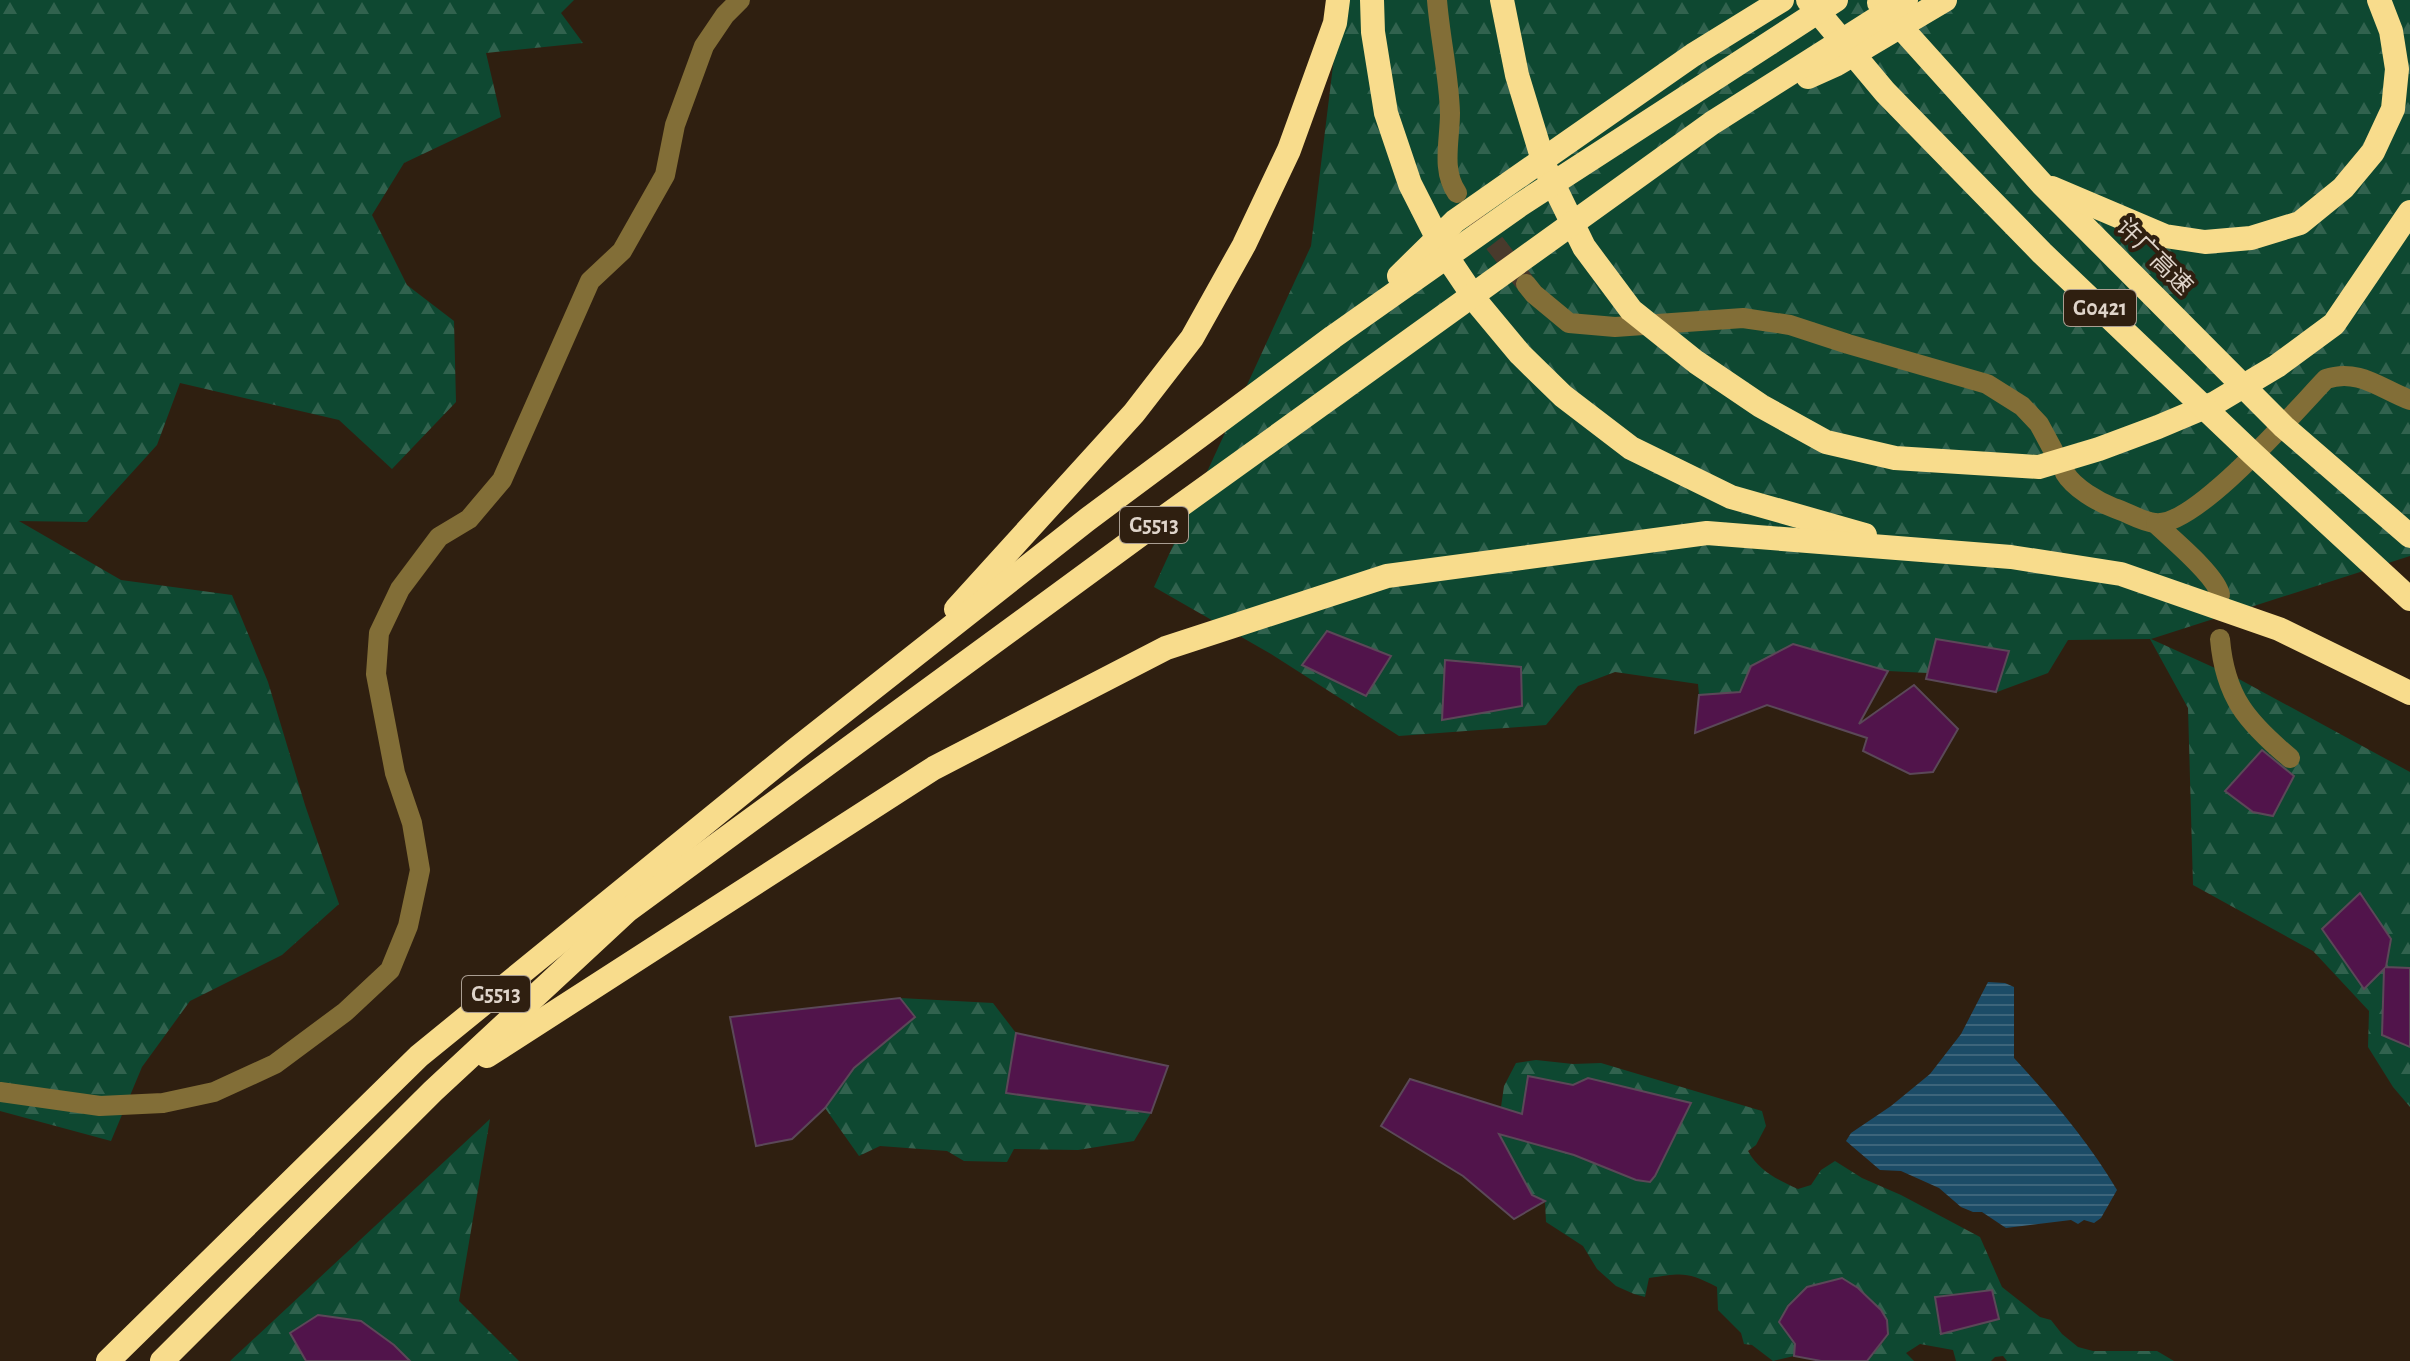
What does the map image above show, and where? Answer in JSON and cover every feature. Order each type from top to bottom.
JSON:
[{"type":"highway","points":[[912,658],[1134,413],[1192,338],[1244,245],[1289,150],[1335,23],[1338,0]]},
{"type":"highway","points":[[1372,0],[1373,32],[1386,113],[1410,184],[1447,257],[1480,306],[1520,354],[1563,396],[1631,448],[1731,497],[1917,551]]},
{"type":"highway","points":[[1502,0],[1517,75],[1545,167],[1584,247],[1631,310],[1696,362],[1761,406],[1826,442],[1895,458],[2039,467],[2099,449],[2215,403],[2277,366],[2334,324],[2410,212]]},
{"type":"highway","points":[[1348,326],[1455,221],[1693,55],[1782,0]]},
{"type":"highway","name":"G0421","points":[[1808,0],[1885,92],[2042,253],[2410,599]]},
{"type":"highway","name":"G5513","points":[[108,1361],[419,1056],[783,760],[1088,519],[1348,326],[1520,205],[1836,0]]},
{"type":"highway","name":"许广高速","points":[[1877,0],[2042,184],[2284,427],[2410,536]]},
{"type":"highway","name":"G5513","points":[[162,1361],[433,1091],[628,910],[1159,521],[1712,123],[1906,0]]},
{"type":"highway","points":[[1712,123],[1837,64],[1945,0]]},
{"type":"highway","points":[[2042,184],[2165,236],[2205,242],[2251,238],[2300,223],[2343,188],[2373,152],[2393,109],[2397,69],[2391,31],[2379,0]]},
{"type":"highway","points":[[433,1091],[934,768],[1166,648],[1387,576],[1707,533],[2011,557],[2121,574],[2279,629],[2410,693]]},
{"type":"street","points":[[0,1092],[100,1106],[163,1103],[214,1092],[275,1064],[345,1012],[390,970],[408,926],[420,870],[412,823],[395,773],[376,674],[379,633],[400,589],[439,537],[469,519],[502,480],[590,281],[622,251],[665,175],[675,125],[704,46],[725,15],[740,0]]},
{"type":"street","points":[[1437,0],[1450,112],[1447,153],[1449,181],[1457,193]]},
{"type":"street","points":[[1526,284],[1569,323],[1615,327],[1743,318],[1790,325],[1987,384],[2022,406],[2039,424],[2053,450]]},
{"type":"street","points":[[2156,524],[2182,515],[2226,483],[2326,379],[2341,374],[2365,378],[2410,400]]},
{"type":"street","points":[[2065,473],[2069,480],[2105,504],[2156,524],[2199,565],[2220,595]]},
{"type":"street","points":[[2220,639],[2232,693],[2257,731],[2290,758]]},
{"type":"green space","points":[[0,0],[574,0],[561,13],[583,43],[486,53],[501,117],[404,163],[372,215],[407,285],[454,321],[456,402],[392,469],[339,420],[180,383],[157,445],[87,522],[19,521],[121,580],[232,595],[268,682],[339,904],[282,955],[190,1001],[142,1067],[111,1141],[0,1111]]},
{"type":"green space","points":[[1341,0],[2410,0],[2410,556],[2151,639],[2237,678],[2410,772],[2410,1107],[2393,1087],[2368,1047],[2369,1011],[2313,951],[2193,885],[2188,708],[2150,639],[2068,640],[2048,673],[1997,692],[2008,651],[1958,642],[1936,643],[1928,673],[1888,671],[1791,645],[1751,666],[1740,692],[1699,695],[1698,684],[1615,672],[1578,686],[1546,725],[1399,736],[1271,654],[1154,587],[1311,246]]},
{"type":"green space","points":[[900,998],[993,1003],[1016,1033],[1007,1093],[1151,1113],[1134,1141],[1078,1150],[1014,1149],[1007,1162],[964,1161],[947,1151],[880,1146],[859,1156],[825,1108],[854,1068],[915,1017]]},
{"type":"green space","points":[[1536,1060],[1601,1063],[1762,1111],[1766,1126],[1756,1145],[1748,1151],[1763,1169],[1776,1178],[1798,1189],[1811,1185],[1821,1170],[1835,1161],[1862,1178],[1980,1237],[2002,1287],[2040,1317],[2051,1320],[2078,1347],[2093,1351],[2157,1351],[2174,1361],[2007,1361],[2003,1356],[1991,1361],[1956,1361],[1953,1350],[1920,1344],[1906,1353],[1914,1361],[1867,1361],[1887,1335],[1888,1327],[1873,1302],[1842,1278],[1811,1287],[1791,1303],[1779,1322],[1795,1344],[1794,1356],[1773,1361],[1752,1345],[1744,1344],[1741,1333],[1718,1310],[1717,1287],[1691,1276],[1669,1275],[1649,1278],[1645,1297],[1634,1294],[1616,1286],[1597,1269],[1583,1246],[1546,1222],[1545,1202],[1532,1195],[1514,1161],[1496,1142],[1504,1086],[1516,1063]]},
{"type":"green space","points":[[490,1119],[459,1301],[519,1361],[230,1361]]},
{"type":"water","points":[[1988,982],[2014,987],[2014,1058],[2069,1121],[2117,1190],[2101,1218],[2094,1223],[2084,1220],[2078,1224],[2071,1220],[2006,1228],[1982,1212],[1961,1207],[1939,1188],[1901,1171],[1880,1170],[1846,1141],[1851,1133],[1930,1074],[1961,1034]]},
{"type":"building","points":[[1327,631],[1391,656],[1366,696],[1302,665]]},
{"type":"building","points":[[1936,639],[2009,651],[1996,692],[1926,679]]},
{"type":"building","points":[[1793,644],[1888,671],[1859,724],[1914,685],[1958,729],[1933,772],[1910,774],[1863,751],[1867,738],[1767,705],[1695,733],[1699,695],[1740,692],[1751,666]]},
{"type":"building","points":[[1445,660],[1521,667],[1522,706],[1442,720]]},
{"type":"building","points":[[2262,750],[2294,776],[2273,816],[2253,812],[2225,791]]},
{"type":"building","points":[[2360,893],[2391,939],[2386,967],[2410,968],[2410,1047],[2382,1035],[2384,969],[2364,989],[2322,929]]},
{"type":"building","points":[[900,998],[915,1017],[854,1068],[825,1108],[792,1139],[756,1146],[730,1017]]},
{"type":"building","points":[[1016,1033],[1168,1066],[1151,1113],[1006,1093]]},
{"type":"building","points":[[1528,1076],[1573,1085],[1588,1078],[1691,1103],[1650,1182],[1636,1180],[1574,1155],[1499,1134],[1532,1195],[1545,1201],[1514,1219],[1463,1176],[1381,1126],[1410,1079],[1522,1114]]},
{"type":"building","points":[[1842,1278],[1858,1288],[1881,1310],[1887,1320],[1888,1334],[1867,1361],[1821,1361],[1794,1356],[1795,1344],[1779,1322],[1788,1306],[1807,1287]]},
{"type":"building","points":[[1992,1290],[1999,1319],[1941,1334],[1935,1297]]},
{"type":"building","points":[[318,1315],[361,1321],[410,1361],[306,1361],[290,1333]]},
{"type":"tunnel","points":[[1476,219],[1526,284]]}]
